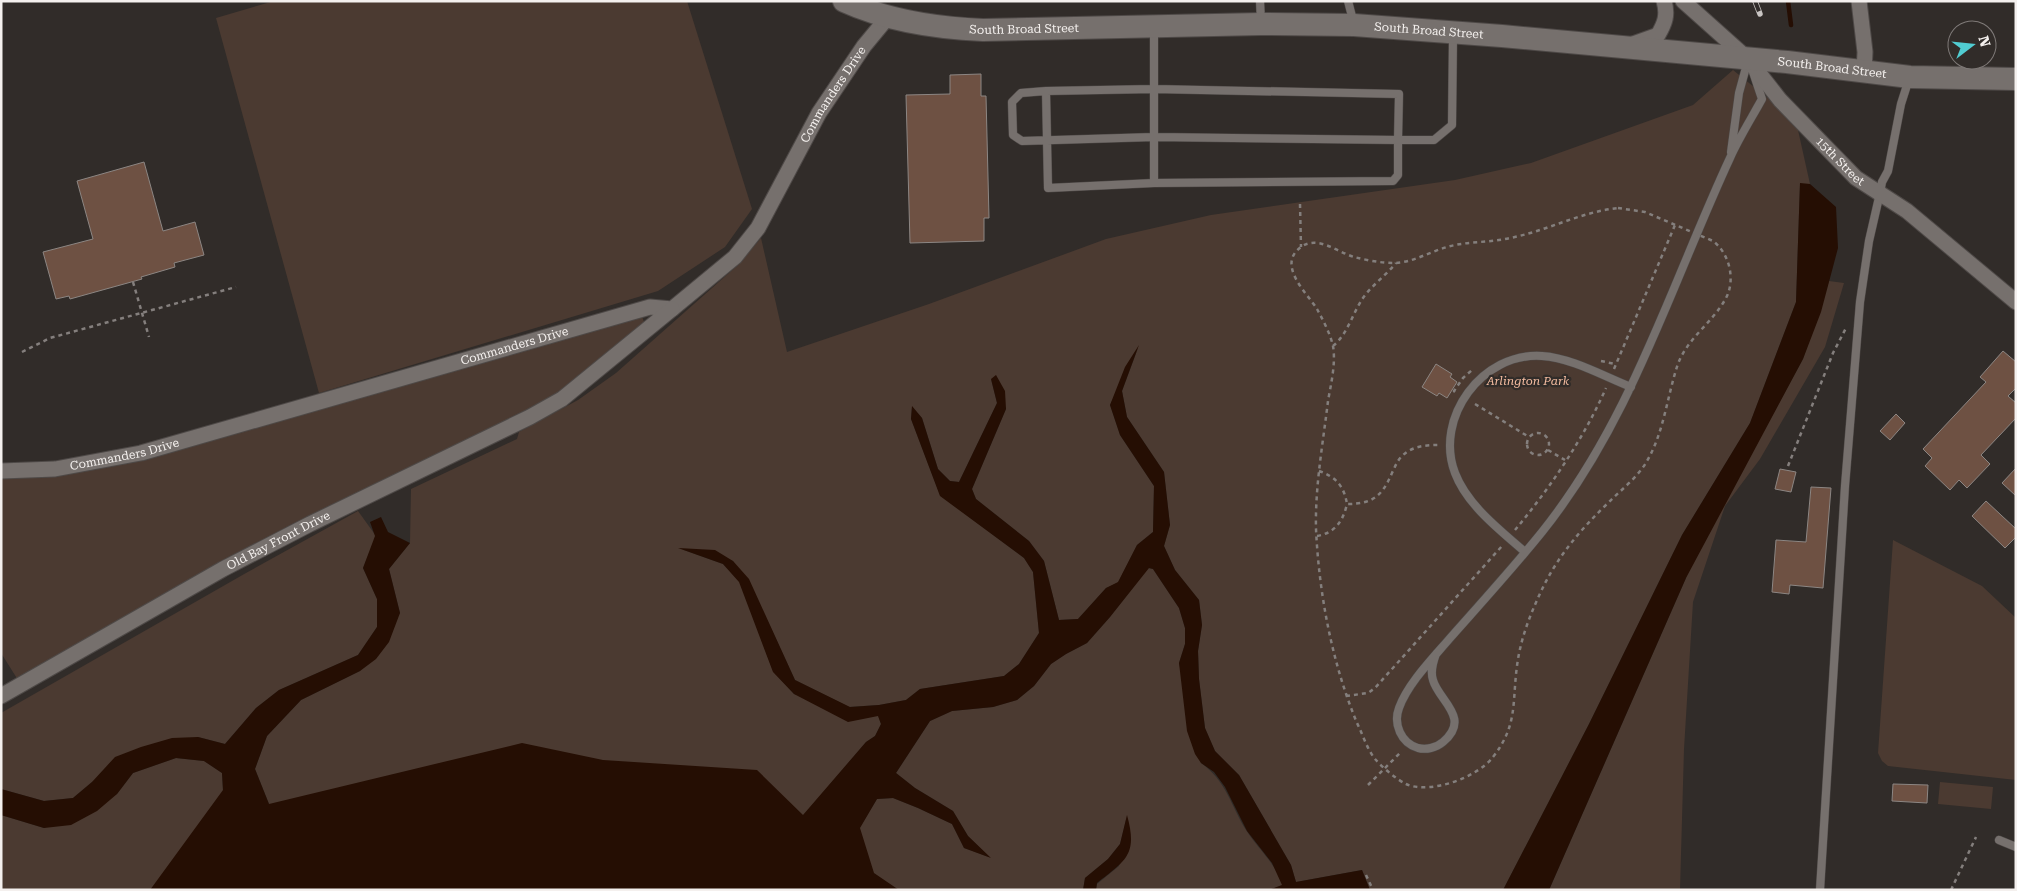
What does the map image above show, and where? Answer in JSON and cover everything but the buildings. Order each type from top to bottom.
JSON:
[{"type":"street","name":"South Broad Street","points":[[844,1],[888,17],[915,24],[948,28],[983,30],[1261,24],[1354,26],[1453,32],[1623,47],[1910,77],[2016,79]]},
{"type":"street","points":[[1623,47],[1658,35],[1664,24],[1667,12],[1664,1]]},
{"type":"street","name":"15th Street","points":[[1682,1],[1748,59],[1780,100],[1856,178],[1907,211],[2016,302]]},
{"type":"street","points":[[1859,1],[1865,52],[1864,72]]},
{"type":"street","name":"Commanders Drive","points":[[1,471],[55,469],[141,453],[650,307],[672,309],[735,257],[758,228],[819,113],[864,46],[888,17]]},
{"type":"street","name":"Old Bay Front Drive","points":[[1,696],[223,570],[319,520],[530,417],[562,399],[672,309]]},
{"type":"lane","points":[[1260,1],[1261,24]]},
{"type":"lane","points":[[1348,1],[1354,26]]},
{"type":"lane","points":[[1154,26],[1154,183]]},
{"type":"lane","points":[[1046,91],[1047,140],[1048,188],[1154,183],[1393,181],[1398,175],[1398,140],[1399,94],[1154,89],[1046,91],[1021,93],[1012,102],[1013,134],[1022,141],[1047,140],[1154,137],[1398,140],[1434,140],[1452,125],[1453,32]]},
{"type":"lane","points":[[1730,156],[1739,93],[1748,59]]},
{"type":"lane","points":[[1436,654],[1432,665],[1432,680],[1437,690],[1450,706],[1453,716],[1452,728],[1443,742],[1432,748],[1419,748],[1409,744],[1398,729],[1396,719],[1398,709],[1407,692],[1436,654],[1525,552],[1560,508],[1619,413],[1730,156],[1762,99],[1748,59]]},
{"type":"lane","points":[[1820,890],[1845,486],[1860,302],[1869,241],[1882,182],[1888,171],[1901,104],[1910,77]]},
{"type":"lane","points":[[1525,552],[1475,504],[1463,490],[1455,473],[1451,456],[1450,434],[1455,416],[1464,397],[1482,377],[1494,368],[1524,357],[1540,356],[1557,358],[1631,387]]},
{"type":"lane","points":[[1999,840],[2016,847]]},
{"type":"path","points":[[1300,204],[1302,247]]},
{"type":"path","points":[[1629,209],[1645,212],[1697,234],[1721,247],[1729,263],[1729,290],[1725,300],[1694,337],[1677,365],[1666,409],[1649,459],[1640,472],[1573,540],[1552,569],[1526,625],[1516,670],[1515,703],[1511,726],[1486,766],[1461,780],[1429,787],[1417,787],[1407,784],[1385,769],[1374,758],[1346,696],[1335,660],[1318,561],[1317,536],[1319,471],[1332,371],[1333,346],[1322,318],[1292,272],[1293,259],[1302,247],[1317,243],[1360,259],[1396,263],[1452,245],[1510,239],[1586,214],[1606,210],[1629,209]]},
{"type":"path","points":[[1346,696],[1368,694],[1375,688],[1509,538],[1534,505],[1597,409],[1675,225]]},
{"type":"path","points":[[1333,346],[1340,340],[1356,308],[1366,294],[1396,263]]},
{"type":"path","points":[[133,282],[149,337]]},
{"type":"path","points":[[22,352],[50,338],[236,287]]},
{"type":"path","points":[[1788,466],[1833,352],[1846,327]]},
{"type":"path","points":[[1594,359],[1615,364]]},
{"type":"path","points":[[1476,366],[1463,378],[1454,391],[1529,437]]},
{"type":"path","points":[[1535,432],[1546,435],[1550,442],[1548,450],[1542,454],[1532,453],[1526,444],[1529,437],[1535,432]]},
{"type":"path","points":[[1347,504],[1367,502],[1376,498],[1384,490],[1397,463],[1407,452],[1423,445],[1439,445]]},
{"type":"path","points":[[1548,450],[1565,460]]},
{"type":"path","points":[[1317,536],[1332,531],[1340,523],[1345,516],[1347,504],[1346,495],[1338,482],[1331,476],[1319,471]]},
{"type":"path","points":[[1368,786],[1409,744]]},
{"type":"path","points":[[1950,890],[1976,837]]},
{"type":"path","points":[[1366,875],[1372,890]]},
{"type":"green space","points":[[274,1],[687,1],[752,209],[725,247],[658,291],[319,393],[216,18]]},
{"type":"green space","name":"Arlington Park","points":[[1733,70],[1796,121],[1810,184],[1800,184],[1796,302],[1750,423],[1682,535],[1589,724],[1503,890],[1370,890],[1362,870],[1296,882],[1291,865],[1239,775],[1215,751],[1205,728],[1199,679],[1198,651],[1202,625],[1199,600],[1175,570],[1164,546],[1170,525],[1164,472],[1127,417],[1122,391],[1138,348],[1110,405],[1120,435],[1154,486],[1153,532],[1137,545],[1118,583],[1106,588],[1078,619],[1059,620],[1044,561],[1029,541],[976,499],[972,489],[1006,409],[991,379],[997,403],[959,482],[950,481],[938,469],[922,418],[912,407],[911,419],[940,495],[1024,558],[1033,572],[1039,633],[1019,664],[1004,676],[920,689],[906,700],[879,705],[849,707],[795,680],[770,626],[733,561],[681,549],[723,564],[740,582],[773,671],[794,694],[878,715],[881,724],[875,736],[866,742],[803,816],[730,890],[1,890],[1,815],[44,828],[117,794],[133,773],[176,758],[204,761],[222,773],[223,791],[269,804],[255,769],[267,736],[301,700],[360,671],[400,613],[389,569],[410,543],[411,489],[517,439],[519,432],[578,400],[616,373],[738,265],[761,238],[787,352],[929,304],[1106,239],[1211,215],[1455,180],[1531,163],[1693,105]]},
{"type":"green space","points":[[1829,281],[1844,283],[1825,347],[1760,459],[1725,506],[1693,602],[1684,749],[1680,890],[1549,890],[1686,578],[1694,544],[1767,425],[1803,359]]},
{"type":"green space","points":[[642,316],[644,322],[632,334],[560,392],[18,680],[1,653],[1,477],[61,475]]},
{"type":"green space","points":[[358,511],[376,536],[363,568],[377,599],[377,627],[358,655],[279,690],[256,708],[225,744],[198,737],[92,782],[73,798],[44,801],[1,789],[1,713]]},
{"type":"green space","points":[[1893,540],[1982,586],[2016,618],[2016,780],[1888,766],[1882,761],[1878,753]]},
{"type":"green space","points":[[1148,568],[1153,569],[1179,608],[1185,628],[1185,644],[1179,663],[1201,763],[1217,778],[1246,830],[1271,863],[1283,885],[1269,890],[1096,890],[1097,884],[1119,866],[1127,816],[1120,844],[1108,859],[1085,878],[1083,890],[805,890],[860,827],[877,799],[893,798],[952,824],[964,848],[989,857],[968,836],[953,811],[915,788],[896,773],[930,721],[952,711],[993,707],[1017,700],[1034,686],[1051,664],[1087,643]]},
{"type":"green space","points":[[1940,782],[1993,787],[1991,809],[1938,804]]},
{"type":"shaded area","points":[[1800,183],[1810,184],[1836,207],[1838,248],[1821,312],[1803,359],[1686,578],[1549,890],[1503,890],[1589,724],[1682,535],[1750,423],[1796,302]]},
{"type":"shaded area","points":[[1139,345],[1122,391],[1127,417],[1164,472],[1170,525],[1164,546],[1175,570],[1199,600],[1202,625],[1198,651],[1199,679],[1205,728],[1215,751],[1239,775],[1291,865],[1296,882],[1362,870],[1370,890],[1269,890],[1282,885],[1272,863],[1247,831],[1225,787],[1214,772],[1201,763],[1195,754],[1187,731],[1179,663],[1185,644],[1185,628],[1179,608],[1153,569],[1149,568],[1087,643],[1051,664],[1034,686],[1017,700],[993,707],[952,711],[930,721],[896,773],[915,788],[953,811],[968,836],[991,858],[964,848],[952,824],[893,798],[877,799],[860,828],[874,873],[899,890],[150,890],[223,790],[222,773],[204,761],[176,758],[133,773],[117,794],[97,811],[71,825],[44,828],[1,815],[1,789],[44,801],[73,798],[92,782],[115,757],[141,747],[172,738],[198,737],[225,744],[256,708],[279,690],[358,655],[377,627],[377,599],[363,568],[375,536],[370,522],[381,517],[388,532],[410,543],[389,569],[400,613],[389,642],[376,659],[360,671],[301,700],[267,736],[255,769],[269,804],[522,743],[603,760],[757,770],[803,815],[866,742],[875,736],[881,724],[878,716],[848,722],[794,694],[773,672],[739,582],[723,564],[678,548],[715,550],[733,561],[749,579],[795,680],[850,707],[879,705],[906,700],[920,689],[1004,676],[1019,664],[1039,633],[1033,572],[1024,558],[940,496],[911,419],[912,406],[922,418],[938,469],[950,481],[959,482],[997,403],[991,379],[996,375],[1005,391],[1006,409],[972,489],[976,499],[1029,541],[1044,561],[1059,620],[1078,619],[1106,588],[1118,582],[1137,545],[1153,532],[1154,486],[1120,435],[1110,405],[1125,367]]},
{"type":"shaded area","points":[[1127,815],[1131,839],[1127,855],[1122,862],[1097,883],[1096,890],[1083,890],[1085,878],[1108,859],[1120,844]]},
{"type":"waterway","points":[[1788,1],[1791,25]]},
{"type":"railway","points":[[1755,1],[1760,14]]}]
